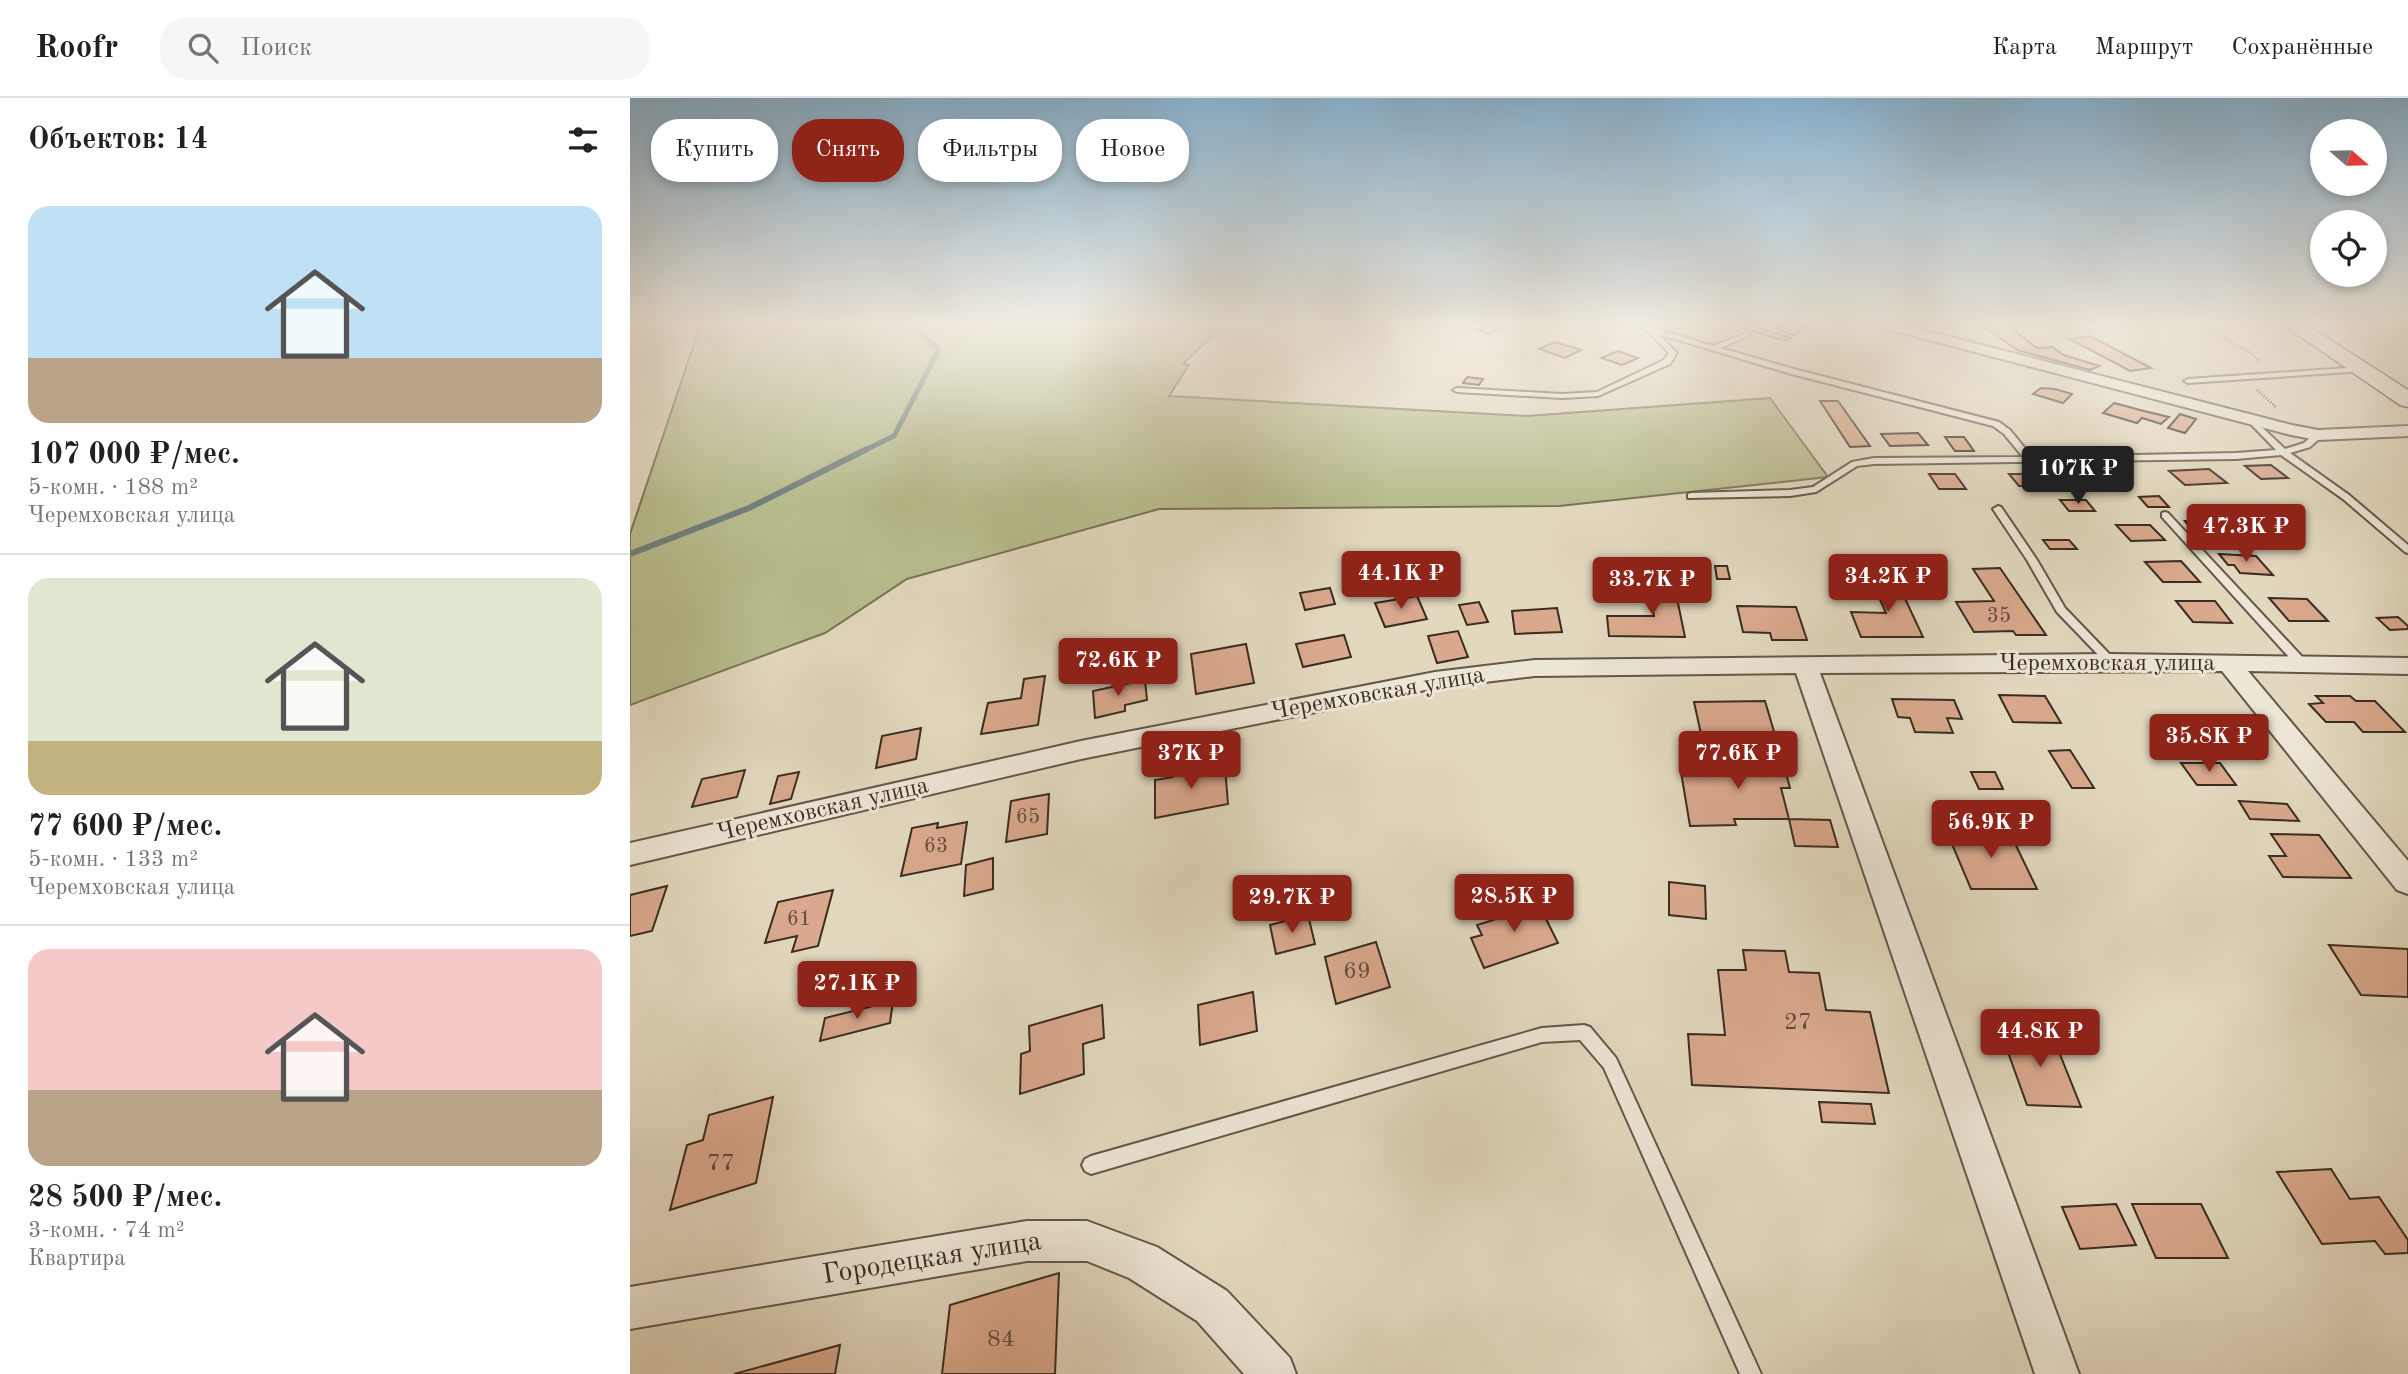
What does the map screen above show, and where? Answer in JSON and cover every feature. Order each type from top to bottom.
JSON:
[{"type":"main road","points":[[2382,383],[2408,400]]},
{"type":"street","points":[[2110,383],[2318,435],[2408,431]]},
{"type":"street","name":"Черемховская улица","points":[[630,855],[1081,750],[1435,680],[1535,668],[2111,662],[2408,666]]},
{"type":"street","points":[[1805,664],[2057,1374]]},
{"type":"street","points":[[2229,664],[2408,882]]},
{"type":"street","name":"Городецкая улица","points":[[630,1308],[1027,1241],[1087,1241],[1142,1262],[1212,1306],[1274,1374]]},
{"type":"lane","points":[[1457,390],[1583,396],[1610,391],[1625,383]]},
{"type":"lane","points":[[1836,383],[1996,424],[2007,432],[2030,460]]},
{"type":"lane","points":[[2250,419],[2283,452],[2346,497],[2408,550]]},
{"type":"lane","points":[[1691,496],[1790,494],[1816,489],[1855,464],[1874,461],[2174,459],[2283,452],[2307,444],[2318,435]]},
{"type":"lane","points":[[1998,509],[2032,560],[2061,611],[2111,662]]},
{"type":"lane","points":[[2165,515],[2302,664]]},
{"type":"lane","points":[[1091,1165],[1542,1035],[1584,1032],[1610,1063],[1751,1374]]},
{"type":"green space","points":[[681,383],[1178,383],[1169,396],[1527,416],[1770,398],[1828,477],[1559,506],[1159,509],[907,579],[825,633],[630,705],[630,534]]},
{"type":"building","points":[[2041,388],[2072,394],[2063,403],[2033,394]]},
{"type":"building","points":[[1820,401],[1838,401],[1870,446],[1850,447]]},
{"type":"building","points":[[2114,403],[2169,417],[2161,424],[2142,418],[2137,423],[2103,413]]},
{"type":"building","points":[[2180,414],[2196,419],[2185,433],[2168,428]]},
{"type":"building","points":[[1918,433],[1928,445],[1890,446],[1881,434]]},
{"type":"building","points":[[1945,437],[1964,437],[1974,451],[1955,451]]},
{"type":"building","points":[[2271,465],[2288,478],[2261,479],[2245,466]]},
{"type":"building","points":[[2209,469],[2227,483],[2185,485],[2169,471]]},
{"type":"building","points":[[1929,474],[1955,474],[1966,489],[1939,489]]},
{"type":"building","points":[[2009,474],[2035,474],[2045,486],[2019,486]]},
{"type":"building","points":[[2159,496],[2169,507],[2148,507],[2139,497]]},
{"type":"building","points":[[2060,500],[2086,500],[2095,511],[2069,511]]},
{"type":"building","points":[[2185,521],[2227,523],[2242,540],[2198,538]]},
{"type":"building","points":[[2116,525],[2150,525],[2165,540],[2131,541]]},
{"type":"building","points":[[2043,540],[2069,540],[2077,549],[2050,549]]},
{"type":"building","points":[[2219,554],[2256,556],[2273,575],[2240,573],[2234,565],[2228,565]]},
{"type":"building","points":[[1423,561],[1427,573],[1409,576],[1404,564]]},
{"type":"building","points":[[2181,561],[2200,582],[2163,582],[2145,562]]},
{"type":"building","points":[[1715,566],[1727,566],[1730,579],[1717,579]]},
{"type":"building","points":[[2000,568],[2046,635],[2016,635],[2013,631],[1974,632],[1956,602],[1994,601],[1973,569]]},
{"type":"building","points":[[1870,577],[1895,577],[1923,637],[1861,637],[1851,612],[1886,613]]},
{"type":"building","points":[[1649,584],[1674,584],[1685,637],[1609,636],[1607,616],[1654,616]]},
{"type":"building","points":[[1330,588],[1335,604],[1305,610],[1300,593]]},
{"type":"building","points":[[1417,596],[1427,619],[1385,627],[1375,603]]},
{"type":"building","points":[[2269,598],[2307,599],[2328,621],[2289,621]]},
{"type":"building","points":[[2176,601],[2215,601],[2232,623],[2193,622]]},
{"type":"building","points":[[1479,602],[1488,622],[1467,625],[1459,605]]},
{"type":"building","points":[[1737,606],[1796,607],[1807,640],[1772,640],[1770,633],[1743,632]]},
{"type":"building","points":[[1557,608],[1562,632],[1515,634],[1512,611]]},
{"type":"building","points":[[2398,617],[2408,629],[2390,630],[2377,618]]},
{"type":"building","points":[[1458,631],[1468,657],[1437,663],[1428,636]]},
{"type":"building","points":[[1344,635],[1351,657],[1303,667],[1296,644]]},
{"type":"building","points":[[1246,644],[1254,683],[1196,694],[1191,654]]},
{"type":"building","points":[[1045,676],[1038,725],[981,734],[988,703],[1021,698],[1024,679]]},
{"type":"building","points":[[1145,680],[1147,700],[1125,705],[1125,711],[1095,718],[1093,691]]},
{"type":"building","points":[[1999,695],[2045,696],[2061,723],[2013,722]]},
{"type":"building","points":[[2316,696],[2350,696],[2356,701],[2375,701],[2405,732],[2363,732],[2354,722],[2326,722],[2309,704],[2323,703]]},
{"type":"building","points":[[1892,699],[1954,700],[1962,719],[1947,718],[1953,733],[1915,732],[1910,718],[1898,717]]},
{"type":"building","points":[[1765,701],[1780,752],[1751,752],[1748,743],[1703,743],[1694,702]]},
{"type":"building","points":[[921,728],[916,759],[876,768],[882,736]]},
{"type":"building","points":[[2070,750],[2094,788],[2072,788],[2049,751]]},
{"type":"building","points":[[1734,752],[1780,752],[1790,788],[1781,788],[1789,819],[1734,819],[1736,825],[1690,826],[1681,772],[1739,772]]},
{"type":"building","points":[[2181,763],[2220,763],[2236,785],[2197,785]]},
{"type":"building","points":[[1202,765],[1203,771],[1225,767],[1228,804],[1155,818],[1155,780],[1173,777],[1173,770]]},
{"type":"building","points":[[745,770],[737,797],[692,807],[702,779]]},
{"type":"building","points":[[799,772],[791,799],[770,804],[778,776]]},
{"type":"building","points":[[1971,772],[1995,772],[2003,789],[1979,789]]},
{"type":"building","points":[[1049,794],[1047,834],[1006,842],[1011,801]]},
{"type":"building","points":[[2239,801],[2287,804],[2299,821],[2250,819]]},
{"type":"building","points":[[1789,819],[1830,820],[1838,847],[1795,846]]},
{"type":"building","points":[[967,822],[961,864],[901,876],[912,828],[938,823],[937,828]]},
{"type":"building","points":[[2008,829],[2037,889],[1971,889],[1946,830]]},
{"type":"building","points":[[2271,834],[2319,835],[2351,878],[2283,877],[2269,856],[2286,856]]},
{"type":"building","points":[[993,858],[993,889],[964,896],[966,865]]},
{"type":"building","points":[[1669,882],[1705,886],[1706,919],[1669,915]]},
{"type":"building","points":[[667,886],[652,931],[630,936],[630,895]]},
{"type":"building","points":[[833,890],[818,946],[792,952],[797,936],[765,943],[778,902]]},
{"type":"building","points":[[1535,897],[1558,943],[1484,968],[1471,938],[1482,935],[1477,925],[1509,915],[1505,906]]},
{"type":"building","points":[[1308,915],[1315,944],[1276,954],[1270,925]]},
{"type":"building","points":[[1376,942],[1390,987],[1336,1004],[1325,957]]},
{"type":"building","points":[[2329,945],[2408,949],[2408,997],[2361,995]]},
{"type":"building","points":[[1743,950],[1785,951],[1789,972],[1819,973],[1826,1010],[1870,1012],[1889,1093],[1692,1085],[1688,1034],[1725,1035],[1718,970],[1746,970]]},
{"type":"building","points":[[1253,992],[1257,1031],[1200,1045],[1198,1005]]},
{"type":"building","points":[[893,1001],[890,1023],[820,1041],[825,1018]]},
{"type":"building","points":[[1102,1005],[1104,1038],[1083,1044],[1084,1074],[1020,1094],[1021,1054],[1030,1051],[1029,1026]]},
{"type":"building","points":[[2000,1030],[2051,1032],[2081,1107],[2027,1105]]},
{"type":"building","points":[[773,1097],[756,1183],[670,1210],[687,1145],[703,1140],[709,1115]]},
{"type":"building","points":[[1819,1102],[1871,1104],[1875,1124],[1822,1122]]},
{"type":"building","points":[[2331,1169],[2350,1199],[2379,1197],[2408,1240],[2408,1253],[2385,1254],[2375,1241],[2322,1244],[2277,1172]]},
{"type":"building","points":[[2116,1204],[2136,1245],[2080,1249],[2062,1207]]},
{"type":"building","points":[[2132,1204],[2201,1204],[2228,1258],[2156,1258]]},
{"type":"building","points":[[1059,1273],[1055,1374],[942,1374],[950,1305]]},
{"type":"building","points":[[840,1345],[835,1374],[734,1374]]},
{"type":"waterway","points":[[863,451],[894,436],[922,383]]},
{"type":"waterway","points":[[863,451],[867,449]]},
{"type":"waterway","points":[[630,554],[749,508],[863,451]]}]
